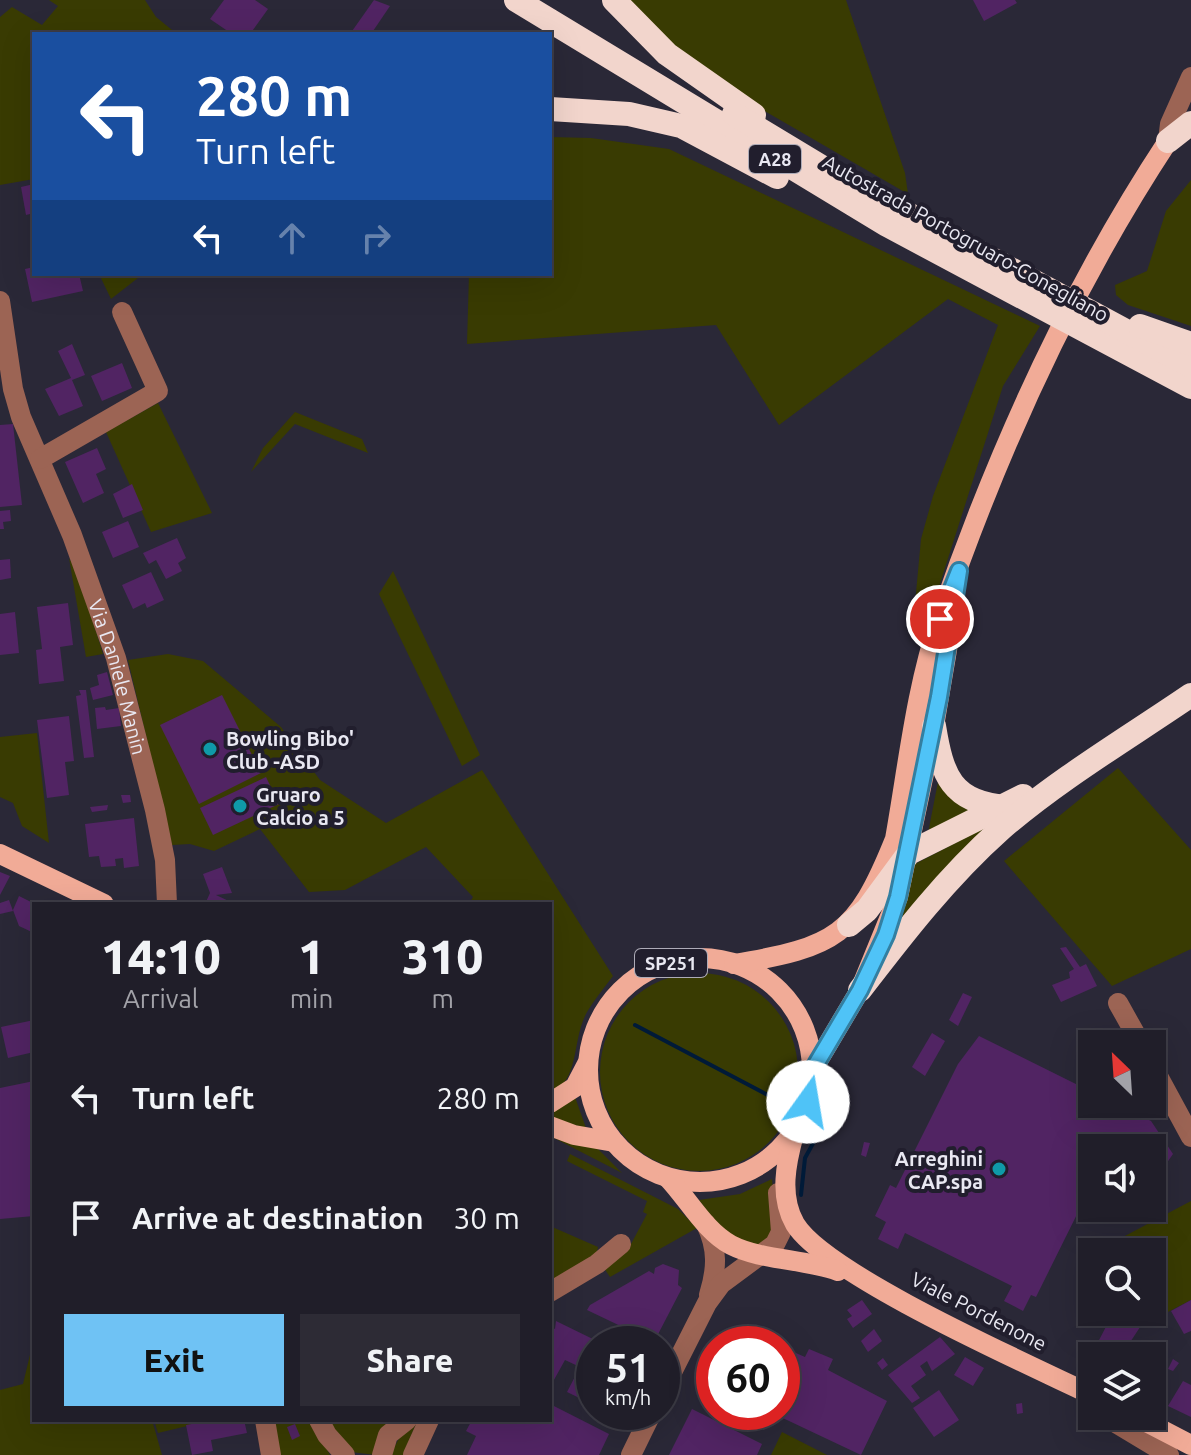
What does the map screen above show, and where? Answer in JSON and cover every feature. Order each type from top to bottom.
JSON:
[{"type":"highway","name":"Autostrada Portogruaro-Conegliano","points":[[516,0],[887,225],[1191,366]]},
{"type":"highway","name":"Autostrada Portogruaro-Conegliano","points":[[547,0],[1191,387]]},
{"type":"highway","points":[[614,0],[667,54],[780,132],[830,172]]},
{"type":"highway","points":[[552,109],[629,114],[681,126],[807,196],[887,225]]},
{"type":"highway","points":[[1168,141],[1191,123]]},
{"type":"highway","points":[[1043,298],[1117,318],[1191,344]]},
{"type":"highway","points":[[1043,298],[1191,398]]},
{"type":"highway","points":[[849,925],[867,910],[909,853],[1007,807],[1124,729],[1191,677]]},
{"type":"highway","points":[[860,990],[932,900],[1001,830],[1191,695]]},
{"type":"highway","points":[[934,726],[941,766],[952,784],[966,797],[986,805],[1007,807]]},
{"type":"main road","points":[[734,964],[784,956],[810,947],[849,925],[882,871],[895,839],[926,671],[940,619],[1010,431],[1139,183],[1168,141]]},
{"type":"main road","points":[[812,1071],[860,990],[886,935],[909,853],[934,726],[959,571]]},
{"type":"main road","points":[[0,854],[100,902]]},
{"type":"main road","name":"SP251","points":[[552,1102],[575,1087],[588,1061],[601,1020],[627,986],[650,970],[677,961],[706,959],[734,964],[772,984],[787,1000],[807,1038],[812,1071],[808,1102],[795,1130],[781,1147],[757,1166],[729,1178],[699,1182],[668,1178],[639,1164],[614,1142],[593,1104],[588,1061]]},
{"type":"main road","name":"SP251","points":[[552,1127],[574,1135],[614,1142]]},
{"type":"main road","name":"Viale Pordenone","points":[[795,1130],[785,1172],[785,1193],[795,1223],[807,1239],[866,1281]]},
{"type":"main road","name":"Viale Pordenone","points":[[668,1178],[706,1224],[729,1244],[764,1256],[818,1264],[866,1281],[1078,1388]]},
{"type":"main road","points":[[1162,1430],[1191,1445]]},
{"type":"street","points":[[1168,141],[1170,124],[1191,77]]},
{"type":"street","name":"Via Daniele Manin","points":[[0,301],[13,389],[72,535],[116,658],[155,810],[165,860],[167,902]]},
{"type":"street","points":[[40,459],[158,391],[122,312]]},
{"type":"street","points":[[1118,1003],[1133,1030]]},
{"type":"street","points":[[1166,1091],[1191,1137]]},
{"type":"street","points":[[707,1303],[733,1275],[764,1256],[781,1232],[778,1184],[781,1147]]},
{"type":"street","points":[[680,1356],[707,1303],[717,1261],[713,1239],[706,1224]]},
{"type":"street","points":[[552,1291],[597,1264],[621,1244]]},
{"type":"street","name":"Viale Pordenone","points":[[1071,1385],[1078,1391]]},
{"type":"street","points":[[265,1422],[271,1455]]},
{"type":"street","points":[[320,1422],[345,1455]]},
{"type":"street","points":[[382,1455],[388,1435],[404,1422]]},
{"type":"street","points":[[413,1455],[428,1422]]},
{"type":"street","points":[[631,1455],[643,1430]]},
{"type":"street","points":[[1127,1430],[1169,1455]]},
{"type":"shaded area","points":[[49,0],[145,0],[156,17],[175,32],[32,32],[32,179],[0,185],[0,17],[12,7],[42,25],[58,6]]},
{"type":"shaded area","points":[[627,0],[846,0],[905,173],[908,194],[749,102],[679,51]]},
{"type":"shaded area","points":[[552,137],[591,138],[669,149],[1040,326],[1003,386],[929,618],[913,625],[921,539],[933,496],[998,325],[948,299],[779,425],[716,325],[467,344],[469,276],[552,276]]},
{"type":"shaded area","points":[[1191,180],[1191,326],[1128,305],[1116,295],[1115,285],[1147,271],[1166,211]]},
{"type":"shaded area","points":[[100,276],[140,276],[111,299]]},
{"type":"shaded area","points":[[158,403],[212,513],[151,532],[106,432]]},
{"type":"shaded area","points":[[295,412],[362,439],[368,453],[295,424],[251,472],[263,448]]},
{"type":"shaded area","points":[[69,558],[79,576],[103,654],[86,657]]},
{"type":"shaded area","points":[[393,571],[480,755],[462,766],[379,594]]},
{"type":"shaded area","points":[[168,654],[203,661],[281,727],[320,780],[386,823],[482,770],[613,976],[587,1012],[571,1069],[560,1087],[552,1093],[552,902],[470,902],[473,897],[426,847],[345,890],[309,892],[260,829],[214,851],[190,844],[172,845],[128,660]]},
{"type":"shaded area","points":[[37,733],[49,843],[22,826],[13,803],[0,797],[0,737]]},
{"type":"shaded area","points":[[1118,768],[1191,850],[1191,949],[1112,986],[1004,861]]},
{"type":"shaded area","points":[[938,782],[973,810],[928,833]]},
{"type":"shaded area","points":[[992,824],[901,921],[915,864]]},
{"type":"shaded area","points":[[699,973],[737,980],[769,1002],[791,1034],[798,1072],[791,1110],[769,1142],[737,1164],[699,1171],[661,1164],[629,1142],[607,1110],[600,1072],[607,1034],[629,1002],[661,980]]},
{"type":"shaded area","points":[[575,1097],[586,1128],[552,1119],[552,1111]]},
{"type":"shaded area","points":[[552,1137],[597,1148],[622,1173]]},
{"type":"shaded area","points":[[570,1154],[678,1209],[697,1228],[610,1277],[604,1268],[631,1244],[647,1214],[643,1212],[647,1201],[567,1161]]},
{"type":"shaded area","points":[[772,1179],[776,1225],[762,1247],[733,1237],[699,1200],[740,1194]]},
{"type":"shaded area","points":[[1191,1201],[1191,1300],[1166,1313],[1166,1238],[1123,1237],[1151,1222],[1166,1222],[1166,1214]]},
{"type":"shaded area","points":[[552,1227],[598,1247],[596,1256],[552,1284]]},
{"type":"shaded area","points":[[32,1346],[32,1422],[153,1422],[162,1455],[0,1455],[0,1390],[23,1384]]},
{"type":"shaded area","points":[[155,1422],[204,1422],[158,1433]]},
{"type":"shaded area","points":[[271,1422],[312,1422],[330,1455],[274,1455]]},
{"type":"shaded area","points":[[329,1422],[397,1422],[376,1455],[351,1452]]},
{"type":"shaded area","points":[[416,1424],[403,1455],[390,1455],[402,1433]]},
{"type":"shaded area","points":[[782,1432],[827,1455],[771,1455]]},
{"type":"building","points":[[224,0],[255,0],[268,9],[251,32],[229,32],[210,19]]},
{"type":"building","points":[[374,0],[390,6],[372,32],[351,32]]},
{"type":"building","points":[[973,0],[1015,0],[1017,3],[984,21]]},
{"type":"building","points":[[32,184],[32,214],[26,215],[21,187]]},
{"type":"building","points":[[32,267],[32,276],[79,276],[83,291],[32,302],[25,269]]},
{"type":"building","points":[[72,344],[85,375],[72,380],[83,406],[59,416],[45,389],[71,378],[58,351]]},
{"type":"building","points":[[122,363],[132,388],[102,401],[91,376]]},
{"type":"building","points":[[13,424],[22,505],[0,507],[0,425]]},
{"type":"building","points":[[97,448],[106,469],[96,474],[104,493],[83,503],[65,462]]},
{"type":"building","points":[[132,484],[143,510],[123,518],[113,494]]},
{"type":"building","points":[[10,510],[11,521],[3,522],[4,529],[0,529],[0,511]]},
{"type":"building","points":[[128,521],[139,547],[113,558],[102,532]]},
{"type":"building","points":[[177,538],[186,558],[178,563],[182,571],[166,579],[156,560],[149,564],[143,553]]},
{"type":"building","points":[[10,559],[11,578],[0,580],[0,560]]},
{"type":"building","points":[[151,572],[164,600],[147,608],[145,603],[133,609],[122,585]]},
{"type":"building","points":[[68,603],[73,645],[60,647],[64,681],[39,684],[36,650],[42,649],[37,607]]},
{"type":"building","points":[[15,612],[19,653],[0,655],[0,614]]},
{"type":"building","points":[[107,672],[113,695],[93,700],[90,688],[99,685],[97,675]]},
{"type":"building","points":[[79,690],[86,690],[94,757],[84,758],[76,696],[81,695]]},
{"type":"building","name":"Bowling Bibo' Club -ASD","points":[[222,695],[261,773],[199,804],[160,725]]},
{"type":"building","points":[[105,707],[106,710],[119,708],[121,726],[97,729],[95,708]]},
{"type":"building","points":[[69,716],[74,761],[65,762],[69,795],[47,798],[37,720]]},
{"type":"building","name":"Gruaro Calcio a 5","points":[[266,777],[279,804],[213,835],[200,808]]},
{"type":"building","points":[[121,795],[130,795],[131,802],[123,803]]},
{"type":"building","points":[[108,805],[107,810],[92,812],[90,807]]},
{"type":"building","points":[[134,818],[139,866],[124,868],[123,858],[115,859],[116,866],[101,867],[99,856],[89,857],[85,824]]},
{"type":"building","points":[[222,867],[232,893],[216,895],[231,902],[206,902],[210,893],[203,874]]},
{"type":"building","points":[[0,872],[10,876],[0,895]]},
{"type":"building","points":[[19,896],[32,902],[32,932],[19,926],[13,910]]},
{"type":"building","points":[[9,900],[13,911],[0,914],[0,903]]},
{"type":"building","points":[[1066,947],[1080,967],[1086,964],[1097,986],[1061,1002],[1052,985],[1070,978],[1069,972],[1074,969],[1060,948]]},
{"type":"building","points":[[963,993],[972,997],[958,1026],[949,1020]]},
{"type":"building","points":[[32,1020],[32,1052],[8,1058],[1,1027]]},
{"type":"building","points":[[932,1033],[945,1041],[925,1076],[912,1067]]},
{"type":"building","name":"Arreghini CAP.spa","points":[[979,1036],[1078,1085],[1078,1118],[1145,1118],[1160,1134],[1078,1134],[1078,1212],[1036,1297],[1031,1295],[1023,1311],[1004,1301],[1012,1286],[905,1233],[898,1249],[878,1239],[886,1222],[875,1216],[890,1185],[896,1188],[958,1064]]},
{"type":"building","points":[[32,1081],[32,1216],[0,1219],[0,1088]]},
{"type":"building","points":[[864,1142],[870,1143],[866,1157],[861,1155]]},
{"type":"building","name":"Arreghini CAP.spa","points":[[1166,1144],[1173,1154],[1166,1164]]},
{"type":"building","points":[[663,1264],[679,1270],[678,1285],[682,1288],[662,1326],[620,1326],[587,1310],[590,1305],[649,1271],[654,1274],[655,1268]]},
{"type":"building","points":[[862,1300],[872,1314],[853,1328],[847,1319],[852,1316],[847,1310]]},
{"type":"building","points":[[1191,1300],[1191,1331],[1184,1334],[1171,1311]]},
{"type":"building","points":[[556,1321],[576,1331],[576,1365],[565,1360],[552,1383],[552,1327],[555,1329]]},
{"type":"building","points":[[1106,1326],[1141,1326],[1130,1342],[1098,1342]]},
{"type":"building","points":[[874,1329],[882,1341],[868,1352],[861,1341]]},
{"type":"building","points":[[940,1337],[955,1354],[932,1371],[927,1361],[920,1366],[926,1375],[911,1386],[920,1398],[912,1403],[888,1375]]},
{"type":"building","points":[[809,1349],[833,1359],[828,1370],[887,1401],[861,1455],[800,1426],[800,1355],[805,1357]]},
{"type":"building","points":[[965,1357],[984,1368],[973,1386],[954,1375]]},
{"type":"building","points":[[883,1358],[888,1365],[882,1370],[877,1363]]},
{"type":"building","points":[[1173,1359],[1179,1363],[1173,1371],[1168,1369]]},
{"type":"building","points":[[576,1375],[576,1396],[567,1392]]},
{"type":"building","points":[[1183,1381],[1191,1385],[1191,1417],[1168,1406]]},
{"type":"building","points":[[939,1390],[959,1420],[934,1437],[913,1408]]},
{"type":"building","points":[[1022,1403],[1023,1413],[1017,1414],[1016,1404]]},
{"type":"building","points":[[552,1405],[576,1417],[576,1430],[601,1430],[609,1434],[599,1455],[467,1455],[476,1436],[466,1431],[471,1422],[552,1422]]},
{"type":"building","points":[[692,1409],[696,1411],[696,1430],[734,1430],[762,1444],[757,1455],[669,1455]]},
{"type":"building","points":[[244,1422],[247,1433],[211,1440],[213,1451],[192,1455],[186,1425]]},
{"type":"building","points":[[295,1424],[300,1436],[292,1440],[287,1427]]},
{"type":"waterway","points":[[635,1025],[781,1102]]},
{"type":"waterway","points":[[801,1195],[805,1158],[822,1127],[821,1120]]},
{"type":"place","name":"Bowling Bibo' Club -ASD","points":[[210,749]]},
{"type":"place","name":"Gruaro Calcio a 5","points":[[240,806]]},
{"type":"place","name":"Arreghini CAP.spa","points":[[999,1169]]},
{"type":"route","points":[[808,1102],[812,1071],[860,990],[886,935],[898,897],[950,640],[959,571],[940,619]]}]
